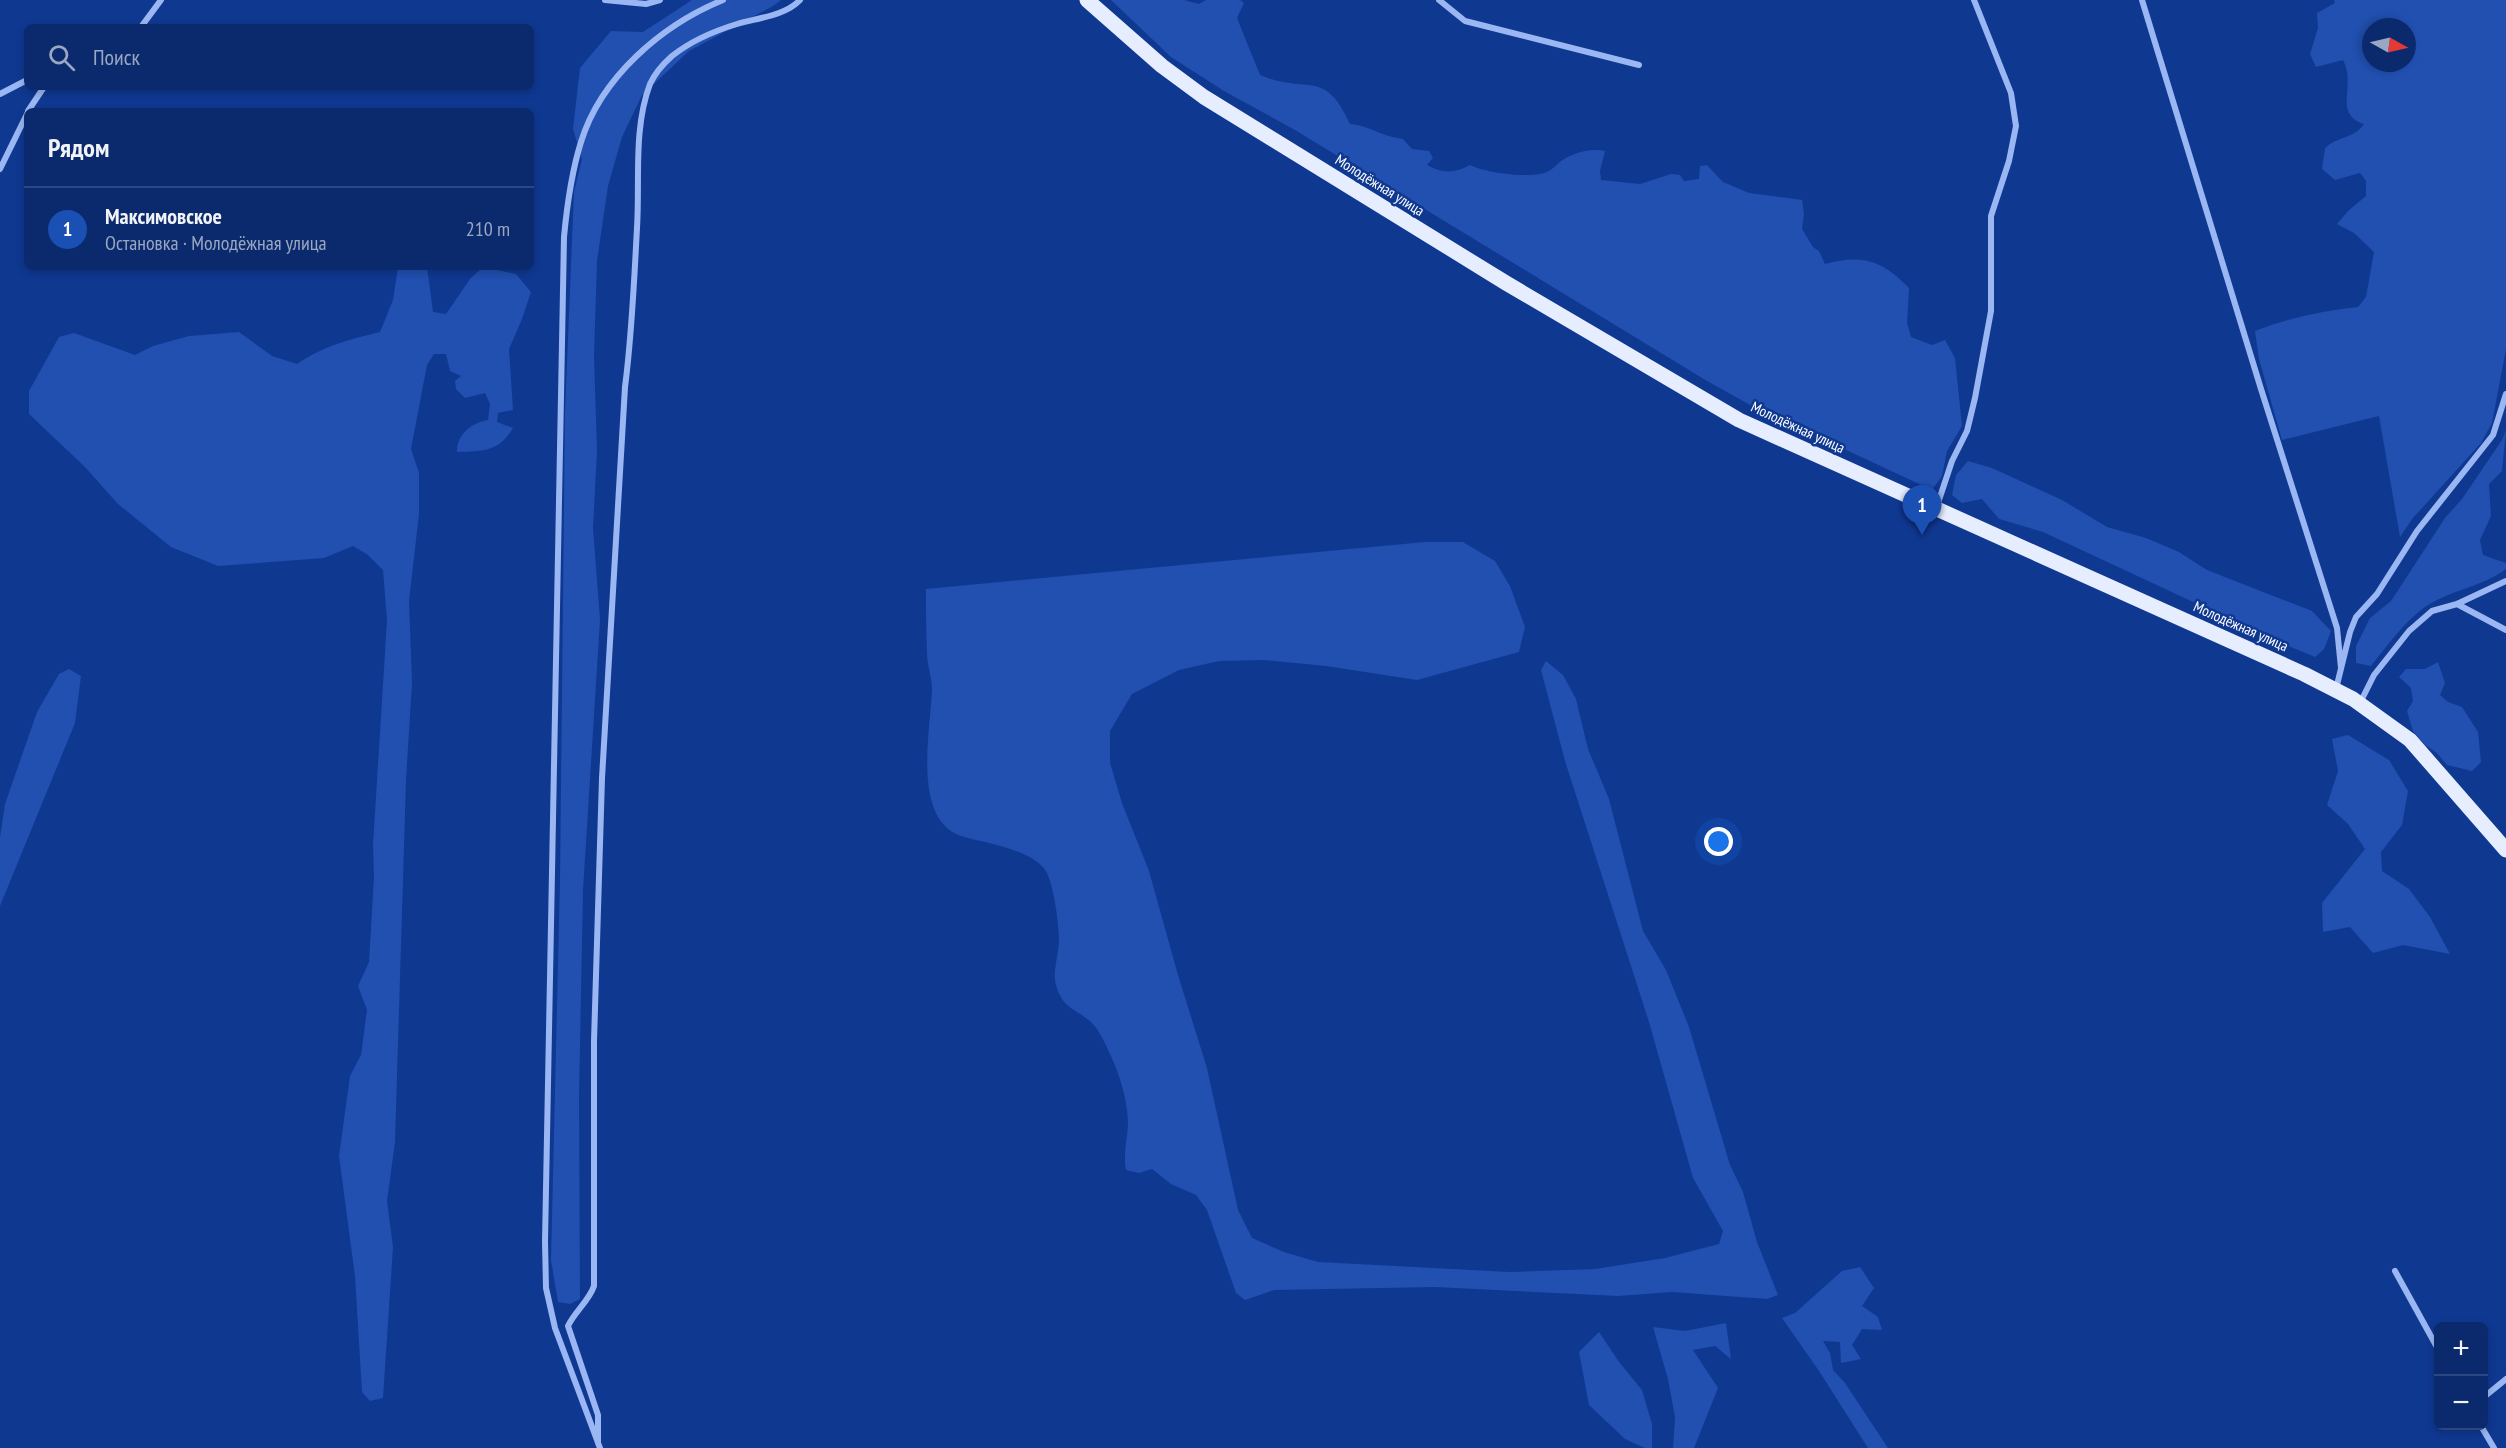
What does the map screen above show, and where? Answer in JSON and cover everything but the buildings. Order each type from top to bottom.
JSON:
[{"type":"main road","name":"Молодёжная улица","points":[[1087,0],[1162,66],[1204,97],[1506,283],[1739,420],[2336,690],[2359,703],[2410,740],[2506,850]]},
{"type":"street","points":[[143,24],[161,0]]},
{"type":"street","points":[[605,0],[646,4],[660,0]]},
{"type":"street","points":[[599,1446],[555,1328],[546,1288],[564,237],[569,187],[581,140],[601,100],[629,64],[660,35],[696,11],[723,0]]},
{"type":"street","points":[[599,1446],[598,1415],[568,1326],[573,1316],[591,1297],[594,1286],[594,1041],[602,778],[624,398],[632,337],[639,139],[643,110],[650,84],[657,70],[673,56],[716,31],[740,23],[754,22],[800,0]]},
{"type":"street","points":[[1439,0],[1465,21],[1639,65]]},
{"type":"street","points":[[1936,510],[1952,462],[1967,431],[1975,398],[1991,311],[1991,216],[2009,162],[2016,126],[2011,93],[1974,0]]},
{"type":"street","points":[[2142,0],[2260,389],[2337,628],[2341,668]]},
{"type":"street","points":[[0,94],[24,82]]},
{"type":"street","points":[[31,108],[42,90]]},
{"type":"street","points":[[0,169],[24,120]]},
{"type":"street","points":[[2336,690],[2350,632],[2356,617],[2377,594],[2417,531],[2493,435],[2506,394]]},
{"type":"street","points":[[2359,703],[2374,675],[2409,631],[2432,611],[2457,604],[2506,581]]},
{"type":"street","points":[[2457,604],[2506,630]]},
{"type":"street","points":[[2395,1271],[2434,1340]]},
{"type":"street","points":[[2488,1394],[2506,1379]]},
{"type":"street","points":[[2484,1430],[2494,1448]]},
{"type":"shaded area","points":[[692,0],[781,0],[689,51],[642,95],[622,137],[608,186],[597,261],[594,356],[597,451],[593,528],[600,620],[583,890],[579,1097],[580,1299],[570,1304],[558,1302],[551,1260],[560,880],[565,412],[574,192],[582,159],[573,129],[580,68],[611,31],[643,32]]},
{"type":"shaded area","points":[[1111,0],[1184,0],[1199,4],[1206,0],[1240,0],[1244,3],[1237,18],[1260,75],[1276,81],[1323,89],[1332,95],[1341,106],[1350,124],[1403,139],[1412,149],[1429,151],[1433,158],[1427,165],[1438,170],[1454,171],[1470,165],[1508,174],[1539,174],[1549,171],[1572,155],[1588,150],[1599,150],[1605,151],[1600,171],[1601,180],[1640,184],[1671,174],[1680,175],[1684,181],[1699,179],[1700,166],[1707,165],[1723,182],[1749,193],[1802,200],[1804,214],[1802,229],[1813,247],[1819,251],[1825,264],[1861,260],[1880,265],[1890,271],[1909,288],[1907,323],[1911,337],[1932,345],[1945,340],[1955,358],[1962,426],[1947,451],[1942,476],[1932,490],[1752,406],[1707,381],[1295,130],[1224,91],[1171,57]]},
{"type":"shaded area","points":[[2334,0],[2506,0],[2506,349],[2492,423],[2481,443],[2413,518],[2400,537],[2379,416],[2282,440],[2259,359],[2255,331],[2305,316],[2358,307],[2366,297],[2374,252],[2354,233],[2337,224],[2366,196],[2366,181],[2360,173],[2335,180],[2322,169],[2325,148],[2356,132],[2364,124],[2354,119],[2349,113],[2347,70],[2343,60],[2316,67],[2310,54],[2318,28],[2317,13],[2335,3]]},
{"type":"shaded area","points":[[398,270],[427,270],[433,312],[446,314],[470,279],[480,270],[497,270],[516,274],[531,292],[509,349],[513,410],[498,413],[497,422],[513,428],[508,436],[490,449],[457,452],[459,440],[466,430],[488,420],[490,404],[485,393],[465,398],[456,389],[455,381],[461,376],[450,371],[446,354],[434,354],[427,365],[411,449],[419,473],[419,514],[409,601],[412,683],[406,780],[395,1142],[387,1201],[393,1247],[383,1398],[370,1401],[362,1392],[355,1276],[339,1156],[350,1076],[361,1055],[367,1010],[358,986],[369,962],[374,877],[373,845],[387,620],[383,570],[368,555],[353,546],[324,558],[218,566],[171,547],[118,504],[85,467],[29,414],[29,391],[59,337],[74,333],[135,355],[153,346],[189,336],[239,332],[272,356],[297,364],[347,340],[380,332],[393,300]]},
{"type":"shaded area","points":[[2506,430],[2502,471],[2489,484],[2491,516],[2480,540],[2483,555],[2506,563],[2506,569],[2487,580],[2445,596],[2425,607],[2403,627],[2371,666],[2356,663],[2356,646],[2370,618],[2391,601],[2445,518],[2462,499],[2502,440]]},
{"type":"shaded area","points":[[1968,461],[1992,468],[2062,500],[2107,527],[2146,538],[2179,552],[2207,570],[2312,611],[2331,631],[2324,649],[2315,657],[2281,643],[2043,532],[1999,519],[1982,499],[1962,503],[1952,495],[1956,475]]},
{"type":"shaded area","points":[[1425,542],[1463,542],[1495,561],[1510,586],[1525,627],[1519,652],[1417,680],[1326,666],[1265,660],[1219,661],[1179,670],[1132,694],[1110,731],[1110,763],[1122,803],[1149,871],[1207,1068],[1238,1210],[1252,1238],[1284,1252],[1318,1262],[1510,1272],[1595,1269],[1665,1258],[1719,1244],[1723,1231],[1693,1178],[1649,1022],[1565,761],[1541,670],[1546,661],[1563,675],[1576,699],[1588,749],[1609,799],[1643,931],[1666,970],[1689,1027],[1730,1165],[1743,1192],[1757,1242],[1778,1295],[1767,1299],[1672,1292],[1618,1296],[1435,1287],[1274,1290],[1245,1300],[1236,1293],[1207,1210],[1196,1195],[1171,1184],[1152,1169],[1139,1173],[1126,1170],[1128,1117],[1117,1070],[1095,1027],[1066,1004],[1056,985],[1058,925],[1054,897],[1047,873],[1032,858],[1008,848],[961,836],[945,826],[935,811],[927,771],[932,689],[927,657],[926,589]]},
{"type":"shaded area","points":[[2438,662],[2445,683],[2440,695],[2448,702],[2462,707],[2478,732],[2481,762],[2472,771],[2447,765],[2413,731],[2407,711],[2413,701],[2411,688],[2399,677],[2406,669],[2425,669]]},
{"type":"shaded area","points":[[69,669],[81,676],[75,723],[0,906],[0,837],[5,804],[37,712],[59,674]]},
{"type":"shaded area","points":[[2348,735],[2389,760],[2408,791],[2402,825],[2381,852],[2382,871],[2409,889],[2430,917],[2450,954],[2403,945],[2373,953],[2350,927],[2323,932],[2322,903],[2365,849],[2348,824],[2327,805],[2338,771],[2332,739]]},
{"type":"shaded area","points":[[1860,1267],[1874,1288],[1862,1306],[1878,1317],[1882,1330],[1862,1329],[1852,1345],[1861,1359],[1841,1363],[1840,1342],[1823,1341],[1830,1353],[1833,1370],[1845,1383],[1888,1448],[1868,1448],[1782,1318],[1795,1313],[1842,1271]]},
{"type":"shaded area","points":[[1726,1323],[1731,1359],[1715,1346],[1693,1350],[1718,1388],[1694,1448],[1673,1448],[1675,1417],[1668,1379],[1653,1327],[1685,1331]]},
{"type":"shaded area","points":[[1599,1332],[1619,1362],[1642,1390],[1652,1424],[1652,1448],[1645,1448],[1625,1439],[1589,1405],[1579,1352]]},
{"type":"place","name":"Максимовское","points":[[1922,535]]}]
